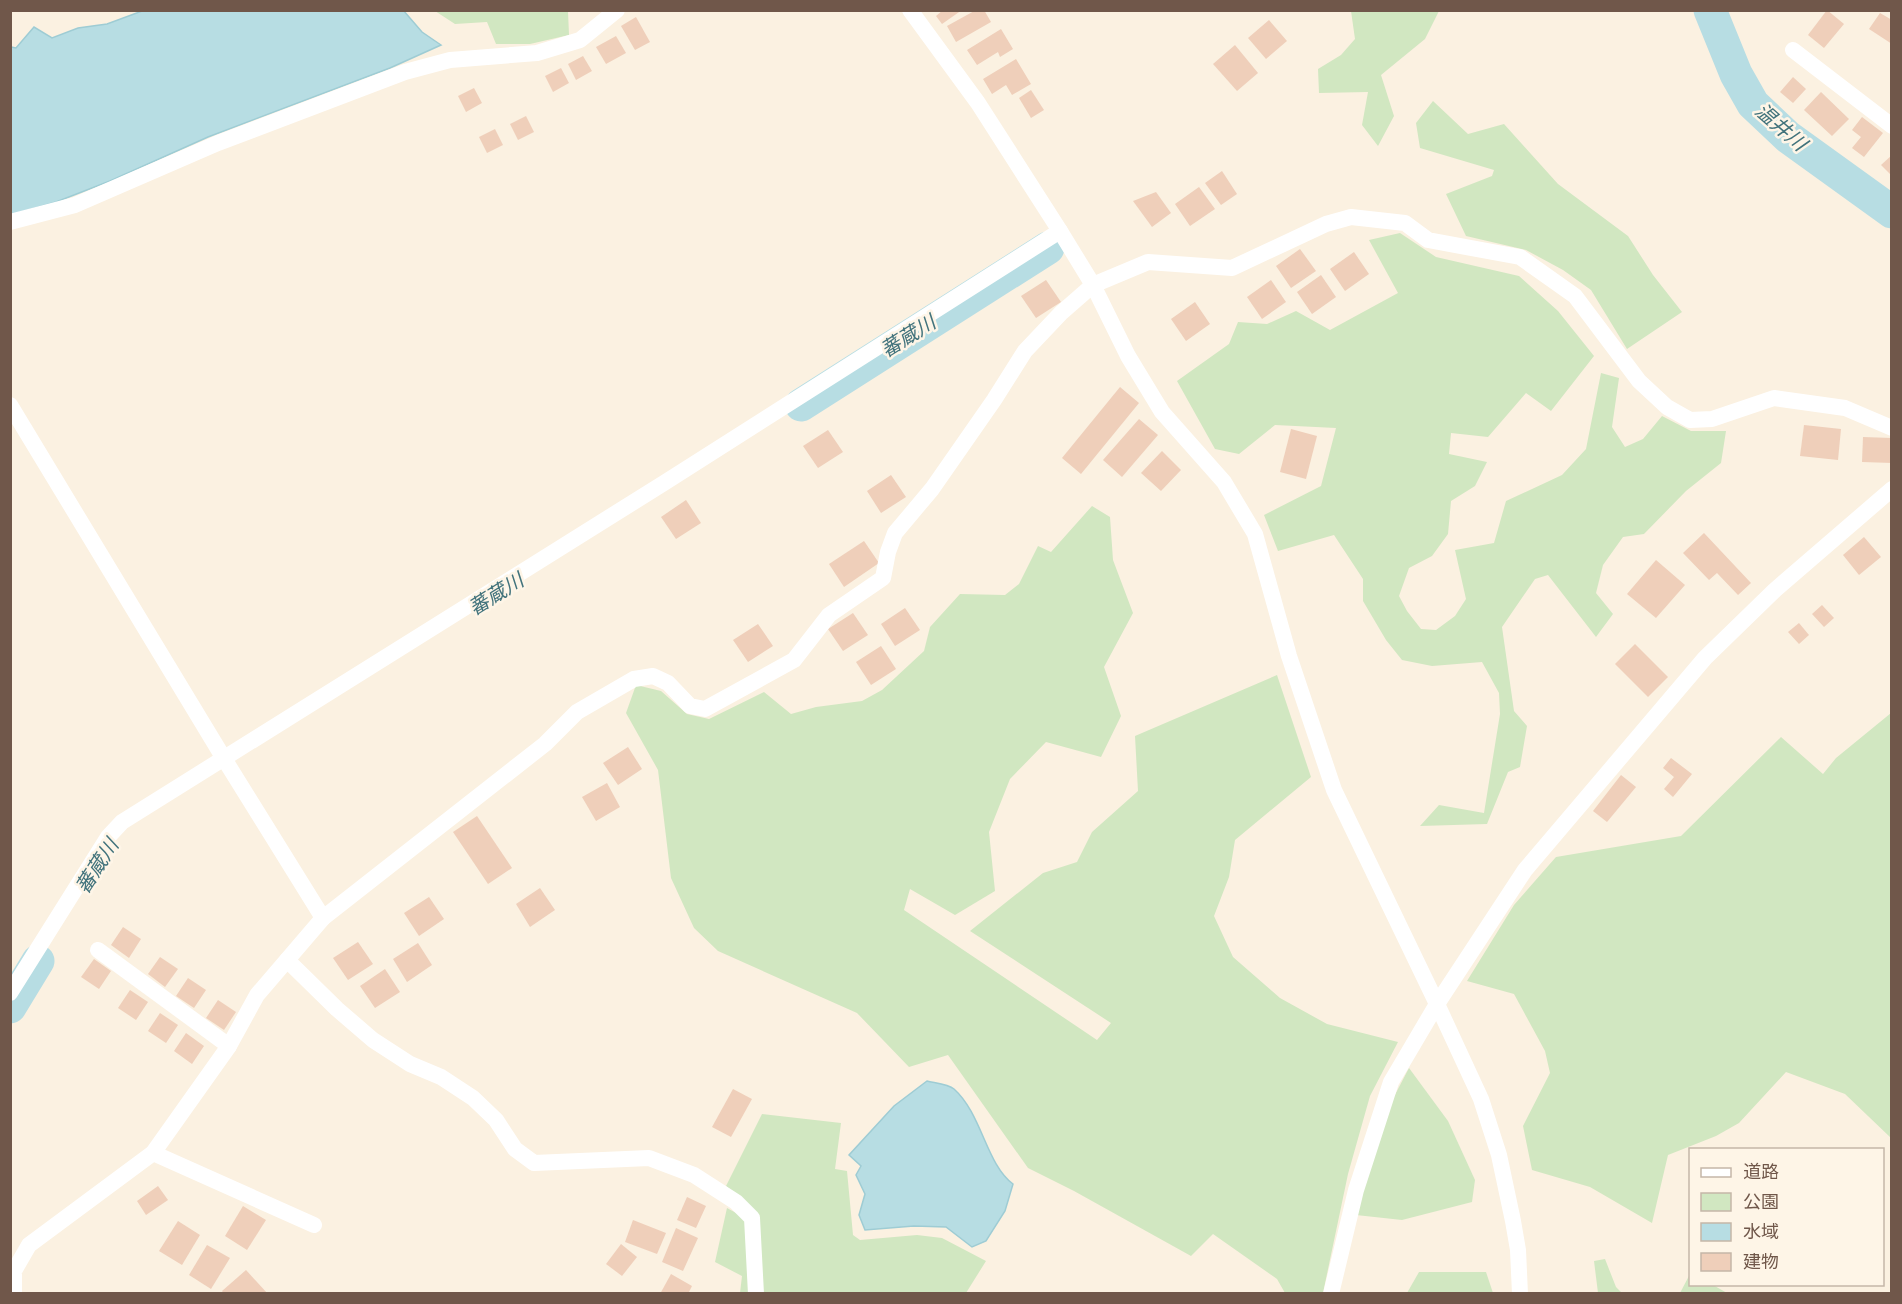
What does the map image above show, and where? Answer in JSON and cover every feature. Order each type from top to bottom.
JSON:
[{"type":"street","points":[[10,222],[75,205],[218,143],[405,72],[450,60],[537,53],[580,40],[617,10]]},
{"type":"street","points":[[910,10],[978,103],[1060,231],[1093,285],[1128,356],[1162,412],[1224,482],[1255,534],[1289,656],[1334,790],[1481,1099],[1499,1155],[1518,1250],[1520,1293]]},
{"type":"street","points":[[1793,50],[1892,126]]},
{"type":"street","points":[[14,1293],[14,1270],[29,1245],[153,1153],[229,1046],[257,995],[323,918],[545,744],[577,712],[634,679],[653,676],[668,683],[690,706],[705,709],[794,660],[829,615],[883,578],[888,552],[895,533],[932,489],[1025,351],[1061,313],[1093,285],[1148,262],[1232,268],[1326,224],[1351,217],[1405,223],[1428,240],[1520,257],[1575,296],[1639,381],[1667,407],[1690,420],[1712,419],[1774,398],[1845,408],[1892,428]]},
{"type":"street","points":[[10,993],[108,837],[122,822],[226,761],[1060,231]]},
{"type":"street","points":[[10,405],[323,918]]},
{"type":"street","points":[[1331,1293],[1356,1190],[1391,1082],[1437,1004],[1525,870],[1705,658],[1775,590],[1892,489]]},
{"type":"street","points":[[98,950],[229,1046]]},
{"type":"street","points":[[287,960],[337,1009],[373,1040],[410,1064],[441,1077],[473,1098],[496,1120],[515,1149],[534,1163],[649,1158],[693,1175],[736,1202],[752,1218],[756,1293]]},
{"type":"street","points":[[153,1153],[314,1225]]},
{"type":"green space","points":[[435,11],[568,11],[569,35],[530,44],[496,44],[487,22],[455,24]]},
{"type":"green space","points":[[1351,11],[1439,11],[1425,39],[1381,75],[1394,116],[1378,146],[1362,125],[1368,92],[1319,93],[1318,69],[1341,55],[1355,39]]},
{"type":"green space","points":[[1433,101],[1468,134],[1504,124],[1558,184],[1628,236],[1653,275],[1682,312],[1627,349],[1591,290],[1563,270],[1526,250],[1466,236],[1446,194],[1492,176],[1494,170],[1420,148],[1416,123]]},
{"type":"green space","points":[[1400,233],[1436,257],[1519,276],[1558,311],[1594,356],[1551,411],[1526,393],[1488,437],[1451,433],[1449,454],[1487,462],[1475,486],[1451,501],[1448,534],[1432,556],[1409,568],[1399,596],[1421,629],[1436,630],[1455,616],[1466,599],[1455,550],[1494,543],[1506,501],[1562,475],[1586,449],[1601,373],[1619,378],[1612,427],[1625,447],[1643,439],[1662,416],[1691,431],[1726,431],[1721,463],[1686,491],[1644,534],[1623,537],[1603,565],[1596,593],[1613,614],[1596,637],[1548,575],[1535,579],[1502,627],[1514,711],[1527,726],[1520,767],[1508,772],[1487,824],[1420,826],[1439,805],[1484,813],[1500,714],[1499,693],[1482,662],[1432,666],[1402,660],[1386,640],[1363,601],[1363,579],[1334,535],[1278,551],[1264,515],[1321,486],[1336,428],[1275,425],[1239,454],[1215,449],[1177,381],[1229,344],[1238,322],[1267,324],[1296,311],[1330,330],[1398,293],[1369,240]]},
{"type":"green space","points":[[1092,506],[1110,517],[1113,560],[1133,613],[1104,667],[1121,716],[1101,757],[1046,742],[1010,779],[989,832],[995,891],[955,915],[910,889],[904,910],[1097,1040],[1111,1023],[970,931],[1043,873],[1077,862],[1092,832],[1138,791],[1135,736],[1277,675],[1311,777],[1235,840],[1229,877],[1214,916],[1233,957],[1280,998],[1327,1024],[1398,1042],[1370,1096],[1348,1174],[1323,1293],[1285,1293],[1277,1279],[1213,1234],[1191,1256],[1028,1168],[948,1055],[909,1067],[857,1013],[718,951],[694,928],[671,878],[658,770],[626,713],[636,685],[661,691],[687,714],[709,719],[764,692],[791,714],[816,707],[862,701],[882,690],[924,651],[930,627],[960,594],[1005,595],[1019,584],[1038,546],[1051,552]]},
{"type":"green space","points":[[1891,713],[1891,1138],[1845,1094],[1786,1072],[1739,1123],[1716,1136],[1668,1155],[1652,1223],[1590,1187],[1532,1170],[1523,1126],[1550,1073],[1545,1051],[1514,994],[1467,981],[1514,905],[1556,857],[1681,836],[1781,737],[1823,774],[1836,758]]},
{"type":"green space","points":[[1409,1068],[1448,1121],[1475,1180],[1472,1202],[1402,1220],[1356,1215],[1387,1110]]},
{"type":"green space","points":[[762,1114],[841,1123],[835,1169],[847,1171],[853,1235],[860,1240],[917,1235],[942,1238],[986,1261],[966,1293],[761,1293],[757,1214],[726,1186]]},
{"type":"green space","points":[[727,1208],[749,1220],[752,1293],[740,1293],[742,1276],[715,1262]]},
{"type":"green space","points":[[1605,1259],[1616,1287],[1622,1293],[1598,1293],[1594,1261]]},
{"type":"green space","points":[[1419,1272],[1486,1272],[1493,1293],[1407,1293]]},
{"type":"green space","points":[[1689,1276],[1689,1286],[1715,1286],[1727,1293],[1680,1293]]},
{"type":"water","points":[[403,10],[422,32],[441,45],[390,68],[208,137],[110,181],[56,202],[11,215],[11,47],[16,48],[34,27],[52,38],[78,28],[107,24],[142,11]]},
{"type":"water","points":[[927,1081],[951,1087],[963,1099],[996,1164],[1013,1184],[1005,1211],[986,1241],[972,1247],[946,1227],[914,1226],[865,1230],[859,1215],[865,1194],[856,1175],[861,1166],[849,1155],[894,1106]]},
{"type":"building","points":[[943,10],[962,10],[942,24],[936,16]]},
{"type":"building","points":[[976,10],[984,10],[991,22],[956,42],[947,26]]},
{"type":"building","points":[[1827,10],[1844,24],[1824,48],[1808,35]]},
{"type":"building","points":[[1880,13],[1892,20],[1892,44],[1869,29]]},
{"type":"building","points":[[636,17],[650,42],[635,50],[621,26]]},
{"type":"building","points":[[1269,20],[1287,41],[1266,59],[1248,38]]},
{"type":"building","points":[[1001,29],[1013,49],[1000,57],[998,52],[977,65],[967,50]]},
{"type":"building","points":[[616,36],[626,53],[606,64],[596,47]]},
{"type":"building","points":[[1235,45],[1258,73],[1237,91],[1213,64]]},
{"type":"building","points":[[583,56],[592,71],[576,80],[568,64]]},
{"type":"building","points":[[1016,59],[1031,84],[1012,95],[1006,85],[992,94],[983,79]]},
{"type":"building","points":[[561,68],[569,83],[553,92],[545,76]]},
{"type":"building","points":[[1793,77],[1806,89],[1793,103],[1780,92]]},
{"type":"building","points":[[474,88],[482,103],[466,112],[458,96]]},
{"type":"building","points":[[1031,90],[1044,110],[1031,118],[1019,98]]},
{"type":"building","points":[[1821,92],[1849,119],[1832,136],[1804,110]]},
{"type":"building","points":[[526,116],[534,132],[518,140],[510,124]]},
{"type":"building","points":[[1862,117],[1883,133],[1864,157],[1852,148],[1861,137],[1852,130]]},
{"type":"building","points":[[495,129],[503,145],[487,153],[479,137]]},
{"type":"building","points":[[1892,155],[1892,176],[1881,165]]},
{"type":"building","points":[[1222,171],[1237,194],[1221,205],[1205,183]]},
{"type":"building","points":[[1199,187],[1215,209],[1190,226],[1175,204]]},
{"type":"building","points":[[1156,192],[1171,213],[1152,227],[1133,201]]},
{"type":"building","points":[[1300,249],[1316,271],[1291,288],[1276,266]]},
{"type":"building","points":[[1354,252],[1369,274],[1345,291],[1330,269]]},
{"type":"building","points":[[1321,275],[1336,297],[1312,314],[1297,292]]},
{"type":"building","points":[[1046,280],[1061,302],[1036,318],[1021,296]]},
{"type":"building","points":[[1271,280],[1286,302],[1262,319],[1247,297]]},
{"type":"building","points":[[1195,302],[1210,324],[1186,341],[1171,319]]},
{"type":"building","points":[[1120,387],[1139,403],[1081,474],[1062,458]]},
{"type":"building","points":[[1139,419],[1158,435],[1122,477],[1103,460]]},
{"type":"building","points":[[1804,425],[1841,429],[1838,460],[1800,456]]},
{"type":"building","points":[[1291,429],[1317,436],[1306,479],[1280,472]]},
{"type":"building","points":[[828,430],[843,452],[818,468],[803,446]]},
{"type":"building","points":[[1863,437],[1892,438],[1892,463],[1862,462]]},
{"type":"building","points":[[1162,451],[1181,470],[1161,491],[1141,473]]},
{"type":"building","points":[[891,475],[906,497],[881,513],[867,491]]},
{"type":"building","points":[[686,500],[701,523],[676,539],[661,517]]},
{"type":"building","points":[[1704,533],[1751,583],[1738,595],[1717,573],[1709,580],[1683,553]]},
{"type":"building","points":[[1864,537],[1881,557],[1859,575],[1843,555]]},
{"type":"building","points":[[864,541],[879,563],[844,587],[829,564]]},
{"type":"building","points":[[1656,560],[1685,585],[1656,618],[1627,594]]},
{"type":"building","points":[[1822,605],[1834,618],[1824,627],[1812,614]]},
{"type":"building","points":[[905,608],[920,630],[895,646],[881,624]]},
{"type":"building","points":[[853,613],[868,635],[843,651],[828,629]]},
{"type":"building","points":[[1799,623],[1809,635],[1799,644],[1788,632]]},
{"type":"building","points":[[758,624],[773,646],[748,662],[733,640]]},
{"type":"building","points":[[1635,644],[1668,677],[1648,697],[1615,664]]},
{"type":"building","points":[[881,646],[896,669],[871,685],[856,662]]},
{"type":"building","points":[[628,747],[642,769],[618,785],[603,763]]},
{"type":"building","points":[[1671,758],[1692,774],[1673,797],[1664,789],[1674,777],[1663,768]]},
{"type":"building","points":[[1621,775],[1636,787],[1607,822],[1593,811]]},
{"type":"building","points":[[607,783],[620,807],[596,821],[582,797]]},
{"type":"building","points":[[477,816],[512,868],[488,884],[453,832]]},
{"type":"building","points":[[540,888],[555,910],[530,927],[516,904]]},
{"type":"building","points":[[429,897],[444,919],[419,936],[404,913]]},
{"type":"building","points":[[123,927],[141,939],[129,958],[111,945]]},
{"type":"building","points":[[358,942],[373,964],[348,980],[333,958]]},
{"type":"building","points":[[418,943],[432,965],[407,982],[393,959]]},
{"type":"building","points":[[160,957],[178,969],[165,987],[148,974]]},
{"type":"building","points":[[94,959],[111,971],[99,989],[81,977]]},
{"type":"building","points":[[385,969],[400,992],[375,1008],[360,986]]},
{"type":"building","points":[[188,978],[206,990],[194,1008],[176,996]]},
{"type":"building","points":[[130,990],[148,1002],[136,1020],[118,1008]]},
{"type":"building","points":[[218,1000],[236,1012],[224,1030],[206,1018]]},
{"type":"building","points":[[160,1013],[178,1025],[166,1043],[148,1031]]},
{"type":"building","points":[[186,1033],[204,1046],[192,1064],[174,1051]]},
{"type":"building","points":[[733,1089],[752,1099],[731,1137],[712,1127]]},
{"type":"building","points":[[158,1186],[168,1200],[146,1215],[137,1201]]},
{"type":"building","points":[[687,1197],[706,1206],[696,1228],[677,1220]]},
{"type":"building","points":[[243,1206],[266,1220],[247,1250],[225,1236]]},
{"type":"building","points":[[633,1220],[666,1233],[657,1254],[625,1242]]},
{"type":"building","points":[[178,1221],[200,1235],[182,1265],[159,1251]]},
{"type":"building","points":[[676,1228],[698,1238],[683,1271],[662,1262]]},
{"type":"building","points":[[621,1244],[637,1257],[622,1276],[606,1264]]},
{"type":"building","points":[[207,1245],[230,1258],[211,1289],[189,1275]]},
{"type":"building","points":[[246,1270],[268,1294],[224,1294],[222,1291]]},
{"type":"building","points":[[671,1274],[692,1286],[688,1294],[660,1294]]},
{"type":"waterway","name":"温井川","points":[[1710,10],[1736,74],[1753,104],[1788,137],[1892,212]]},
{"type":"waterway","name":"蕃蔵川","points":[[801,405],[1048,248]]},
{"type":"waterway","name":"蕃蔵川","points":[[10,1007],[38,961]]}]
